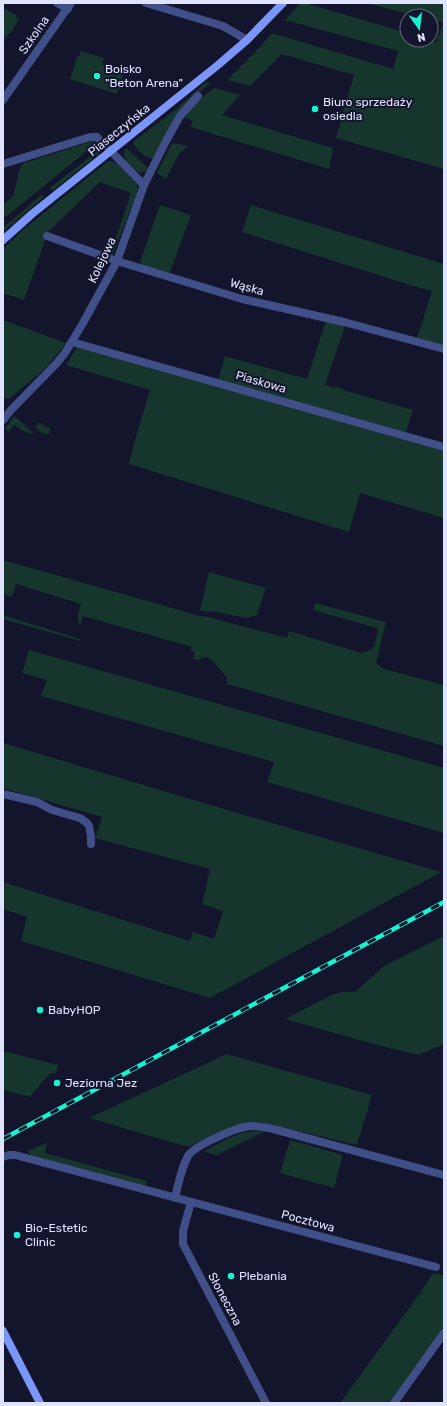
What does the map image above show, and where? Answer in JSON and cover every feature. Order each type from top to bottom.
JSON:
[{"type":"main road","name":"Piaseczyńska","points":[[3,240],[32,214],[218,66],[247,40],[282,3]]},
{"type":"main road","points":[[3,1331],[40,1403]]},
{"type":"street","points":[[57,3],[69,6]]},
{"type":"street","points":[[146,3],[223,26],[247,40]]},
{"type":"street","name":"Szkolna","points":[[3,100],[69,6]]},
{"type":"street","name":"Kolejowa","points":[[3,420],[56,364],[72,342],[117,261],[144,185],[166,141],[177,122],[198,96]]},
{"type":"street","points":[[3,164],[90,137],[98,137],[144,185]]},
{"type":"street","name":"Wąska","points":[[47,236],[117,261],[242,299],[344,322],[444,349]]},
{"type":"street","name":"Piaskowa","points":[[72,342],[444,447]]},
{"type":"street","points":[[3,794],[37,802],[52,810],[80,818],[89,826],[92,837],[91,844]]},
{"type":"street","points":[[175,1198],[179,1179],[189,1155],[198,1148],[230,1131],[252,1126],[277,1130],[444,1175]]},
{"type":"street","name":"Pocztowa","points":[[3,1157],[15,1155],[436,1267]]},
{"type":"street","name":"Słoneczna","points":[[191,1202],[183,1231],[183,1244],[266,1403]]},
{"type":"street","points":[[394,1403],[444,1332]]},
{"type":"green space","points":[[300,3],[305,3],[399,31],[399,48],[439,48],[439,34],[443,23],[439,22],[439,8],[399,8],[399,12],[366,3],[444,4],[444,169],[336,138],[354,75],[282,54],[250,86],[227,80],[272,33],[393,69],[398,51],[285,20]]},
{"type":"green space","points":[[3,8],[16,15],[15,18],[19,19],[12,31],[3,41]]},
{"type":"green space","name":"Boisko \"Beton Arena\"","points":[[81,51],[104,58],[102,65],[124,72],[117,94],[70,79],[77,57],[79,57]]},
{"type":"green space","points":[[206,82],[211,83],[201,90],[184,107],[164,137],[153,159],[141,153],[133,142],[175,110]]},
{"type":"green space","points":[[215,88],[240,95],[222,115],[333,148],[329,169],[190,127],[193,121],[185,118],[202,97]]},
{"type":"green space","points":[[93,141],[97,143],[3,219],[3,205],[13,196],[21,164]]},
{"type":"green space","points":[[172,143],[188,146],[179,154],[166,179],[157,173]]},
{"type":"green space","points":[[126,148],[148,168],[147,171],[141,173],[130,166],[124,155]]},
{"type":"green space","points":[[100,149],[99,154],[52,191],[50,188]]},
{"type":"green space","points":[[112,161],[118,164],[137,184],[137,194],[113,253],[103,253],[104,251],[108,252],[112,250],[131,193],[100,182],[48,232],[24,300],[3,293],[3,249],[23,230],[107,162]]},
{"type":"green space","points":[[41,195],[44,197],[3,232],[3,228]]},
{"type":"green space","points":[[160,205],[191,215],[169,274],[142,265],[140,262]]},
{"type":"green space","points":[[251,205],[444,264],[444,345],[417,338],[432,291],[242,232]]},
{"type":"green space","points":[[3,320],[66,343],[47,367],[9,399],[3,397]]},
{"type":"green space","points":[[326,321],[345,326],[325,385],[413,410],[406,432],[218,380],[225,356],[307,379]]},
{"type":"green space","points":[[77,347],[444,451],[444,518],[360,493],[349,532],[129,464],[150,390],[66,365]]},
{"type":"green space","points":[[14,416],[35,435],[23,431],[14,425],[9,432],[5,429]]},
{"type":"green space","points":[[39,422],[50,428],[48,435],[40,432],[35,427]]},
{"type":"green space","points":[[3,560],[200,616],[287,638],[289,631],[361,653],[370,650],[374,646],[378,630],[377,628],[313,610],[315,603],[386,622],[376,663],[384,669],[444,685],[444,746],[227,684],[227,678],[212,660],[207,657],[201,658],[200,660],[193,659],[195,652],[190,651],[192,647],[83,616],[80,625],[78,618],[81,604],[16,584],[12,597],[3,594]]},
{"type":"green space","points":[[209,572],[266,588],[257,615],[247,618],[200,610]]},
{"type":"green space","points":[[3,615],[80,639],[80,641],[3,619]]},
{"type":"green space","points":[[29,650],[444,768],[444,833],[267,782],[274,762],[41,696],[47,680],[22,673]]},
{"type":"green space","points":[[3,743],[441,872],[210,998],[21,941],[27,917],[3,909],[3,882],[190,941],[193,932],[214,939],[223,911],[202,904],[210,869],[95,838],[102,817],[3,788]]},
{"type":"green space","points":[[444,936],[444,1044],[418,1055],[285,1019],[331,995],[342,992],[355,992],[384,966]]},
{"type":"green space","points":[[3,1051],[58,1065],[56,1073],[49,1074],[30,1097],[3,1090]]},
{"type":"green space","points":[[227,1054],[372,1095],[357,1145],[260,1122],[236,1126],[210,1136],[188,1147],[89,1118]]},
{"type":"green space","points":[[255,1131],[264,1132],[217,1155],[203,1152],[241,1133]]},
{"type":"green space","points":[[290,1140],[343,1155],[334,1188],[280,1173]]},
{"type":"green space","points":[[47,1143],[45,1153],[147,1181],[145,1188],[36,1157],[30,1155],[28,1152],[29,1150]]},
{"type":"green space","points":[[433,1273],[444,1276],[444,1329],[389,1403],[340,1403],[420,1293]]},
{"type":"railway","points":[[3,1139],[444,902]]},
{"type":"place","name":"Boisko \"Beton Arena\"","points":[[97,76]]},
{"type":"place","name":"Biuro sprzedaży osiedla","points":[[315,109]]},
{"type":"place","name":"BabyHOP","points":[[40,1010]]},
{"type":"place","name":"Jeziorna Jez","points":[[57,1083]]},
{"type":"place","name":"Bio-Estetic Clinic","points":[[17,1235]]},
{"type":"place","name":"Plebania","points":[[231,1276]]}]
